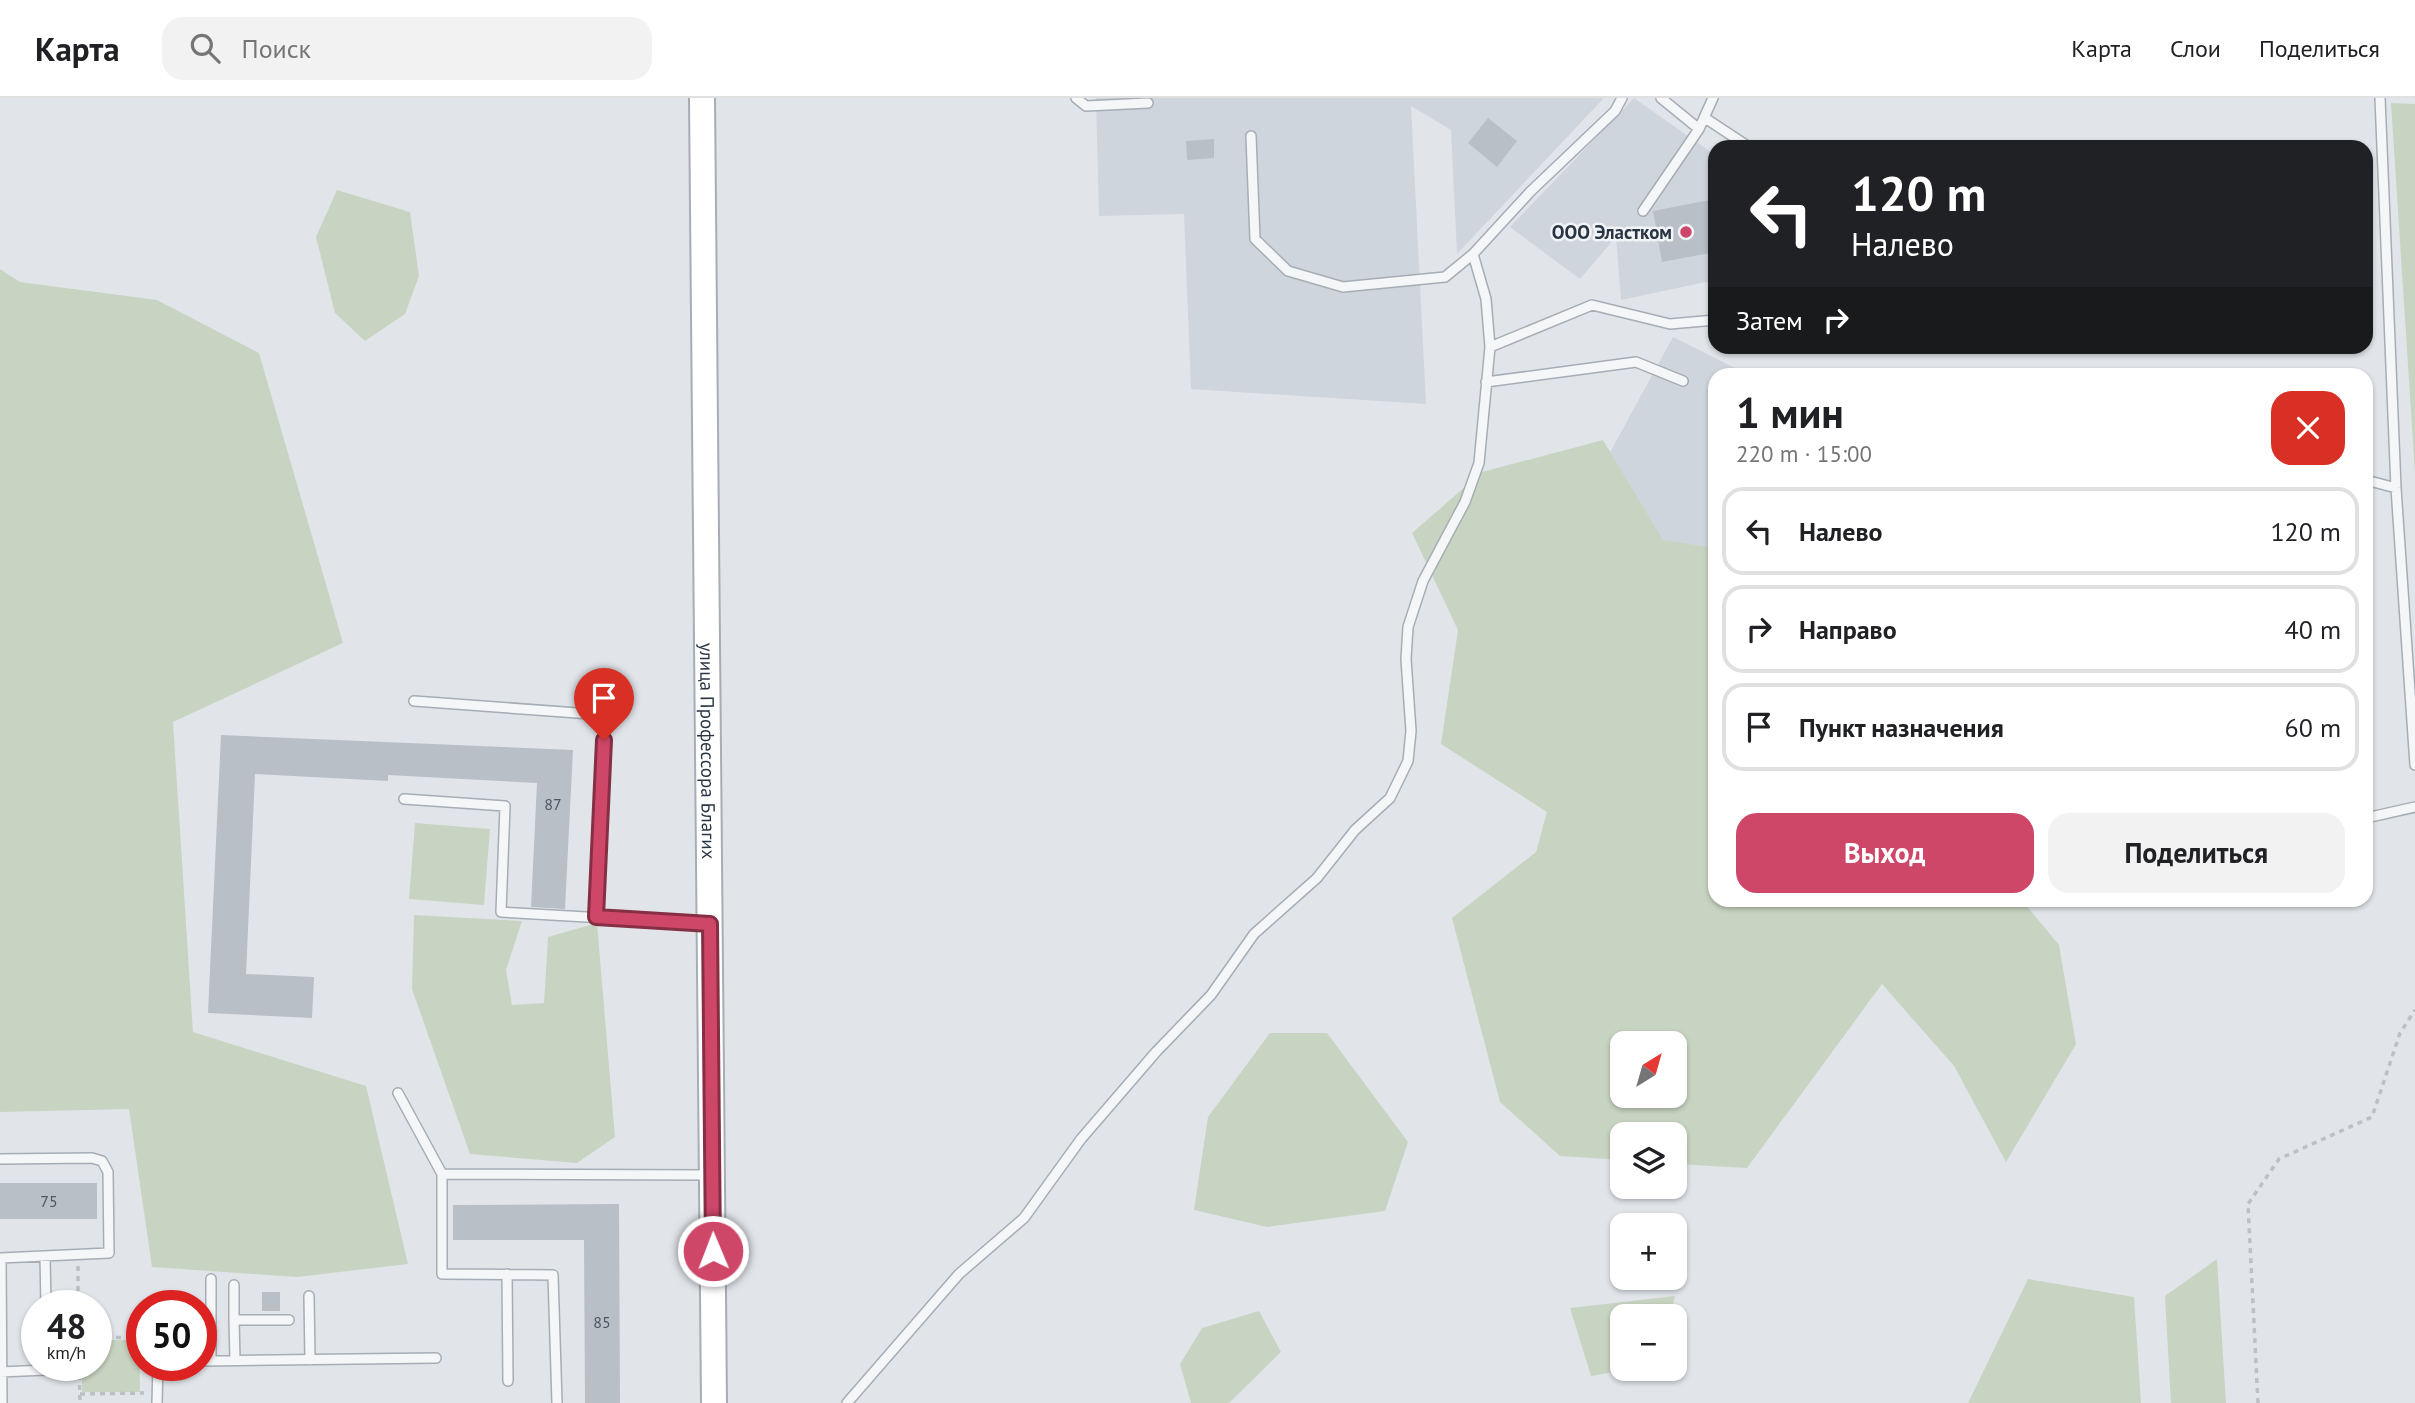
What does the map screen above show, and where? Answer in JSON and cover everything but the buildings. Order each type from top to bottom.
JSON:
[{"type":"main road","name":"улица Профессора Благих","points":[[702,98],[714,1403]]},
{"type":"lane","points":[[1076,98],[1086,106],[1148,103]]},
{"type":"lane","points":[[1251,136],[1255,239],[1288,271],[1343,287],[1445,277],[1473,254],[1531,191],[1615,111],[1622,98]]},
{"type":"lane","points":[[1661,98],[1699,129]]},
{"type":"lane","points":[[1643,211],[1706,118],[1713,98]]},
{"type":"lane","points":[[2380,98],[2396,488],[2415,765]]},
{"type":"lane","points":[[1706,118],[1739,140]]},
{"type":"lane","points":[[847,1403],[959,1274],[1024,1218],[1081,1139],[1156,1052],[1212,995],[1254,934],[1317,878],[1355,830],[1390,798],[1408,761],[1408,627],[1423,581],[1465,502],[1479,463],[1490,347],[1486,299],[1473,254]]},
{"type":"lane","points":[[1490,347],[1592,305],[1670,324],[1708,321]]},
{"type":"lane","points":[[1486,382],[1636,362],[1683,381]]},
{"type":"lane","points":[[2373,482],[2396,488]]},
{"type":"lane","points":[[414,701],[605,715],[596,917]]},
{"type":"lane","points":[[404,799],[505,806],[501,912],[710,924]]},
{"type":"lane","points":[[2373,816],[2415,807]]},
{"type":"lane","points":[[398,1093],[442,1174],[442,1274],[553,1275],[557,1403]]},
{"type":"lane","points":[[0,1158],[92,1158],[102,1161],[108,1172],[109,1253],[1,1258],[2,1403]]},
{"type":"lane","points":[[442,1174],[712,1175]]},
{"type":"lane","points":[[45,1256],[46,1290]]},
{"type":"lane","points":[[507,1275],[508,1381]]},
{"type":"lane","points":[[210,1290],[211,1279]]},
{"type":"lane","points":[[234,1285],[235,1360]]},
{"type":"lane","points":[[309,1296],[310,1360]]},
{"type":"lane","points":[[234,1320],[289,1321]]},
{"type":"lane","points":[[217,1361],[436,1359]]},
{"type":"lane","points":[[1,1372],[21,1371]]},
{"type":"path","points":[[2258,1403],[2248,1204],[2279,1159],[2372,1117],[2400,1033],[2415,1010]]},
{"type":"path","points":[[78,1255],[78,1290]]},
{"type":"path","points":[[80,1381],[80,1403]]},
{"type":"path","points":[[80,1394],[157,1398]]},
{"type":"shaded area","points":[[1096,98],[1603,99],[1457,254],[1451,130],[1411,106],[1426,404],[1191,389],[1184,214],[1099,216]]},
{"type":"shaded area","points":[[1634,98],[1708,150],[1708,281],[1621,300],[1616,237],[1580,279],[1510,227]]},
{"type":"shaded area","points":[[1673,337],[1735,368],[1708,368],[1708,684],[1590,489]]},
{"type":"green space","points":[[2391,103],[2415,104],[2415,473]]},
{"type":"green space","points":[[337,190],[410,212],[419,276],[405,314],[365,341],[335,313],[316,237]]},
{"type":"green space","points":[[0,269],[20,282],[157,300],[259,353],[343,643],[173,722],[193,1032],[366,1086],[408,1264],[297,1277],[152,1267],[129,1109],[0,1112]]},
{"type":"green space","points":[[1603,440],[1663,540],[1708,547],[1708,907],[2028,907],[2059,945],[2076,1044],[2006,1162],[1954,1066],[1882,984],[1747,1168],[1687,1165],[1687,1122],[1610,1122],[1610,1159],[1560,1156],[1500,1102],[1452,918],[1536,852],[1547,812],[1441,744],[1458,630],[1412,533],[1482,472]]},
{"type":"green space","points":[[415,823],[490,829],[484,905],[409,899]]},
{"type":"green space","points":[[414,915],[522,921],[506,970],[512,1005],[544,1003],[548,937],[597,923],[615,1137],[577,1163],[470,1154],[412,989]]},
{"type":"green space","points":[[1270,1033],[1327,1033],[1408,1142],[1385,1211],[1267,1227],[1194,1210],[1208,1117]]},
{"type":"green space","points":[[2217,1259],[2226,1403],[2171,1403],[2165,1296]]},
{"type":"green space","points":[[2028,1279],[2134,1297],[2141,1403],[1968,1403]]},
{"type":"green space","points":[[1675,1296],[1673,1304],[1610,1304],[1610,1373],[1591,1376],[1570,1308]]},
{"type":"green space","points":[[1259,1311],[1281,1352],[1229,1403],[1191,1403],[1180,1364],[1202,1328]]},
{"type":"green space","points":[[112,1340],[126,1340],[126,1381],[140,1381],[140,1392],[82,1392],[82,1381],[112,1381]]},
{"type":"place","name":"ООО Эластком","points":[[1686,232]]},
{"type":"route","points":[[604,740],[596,917],[710,924],[713,1251]]}]
